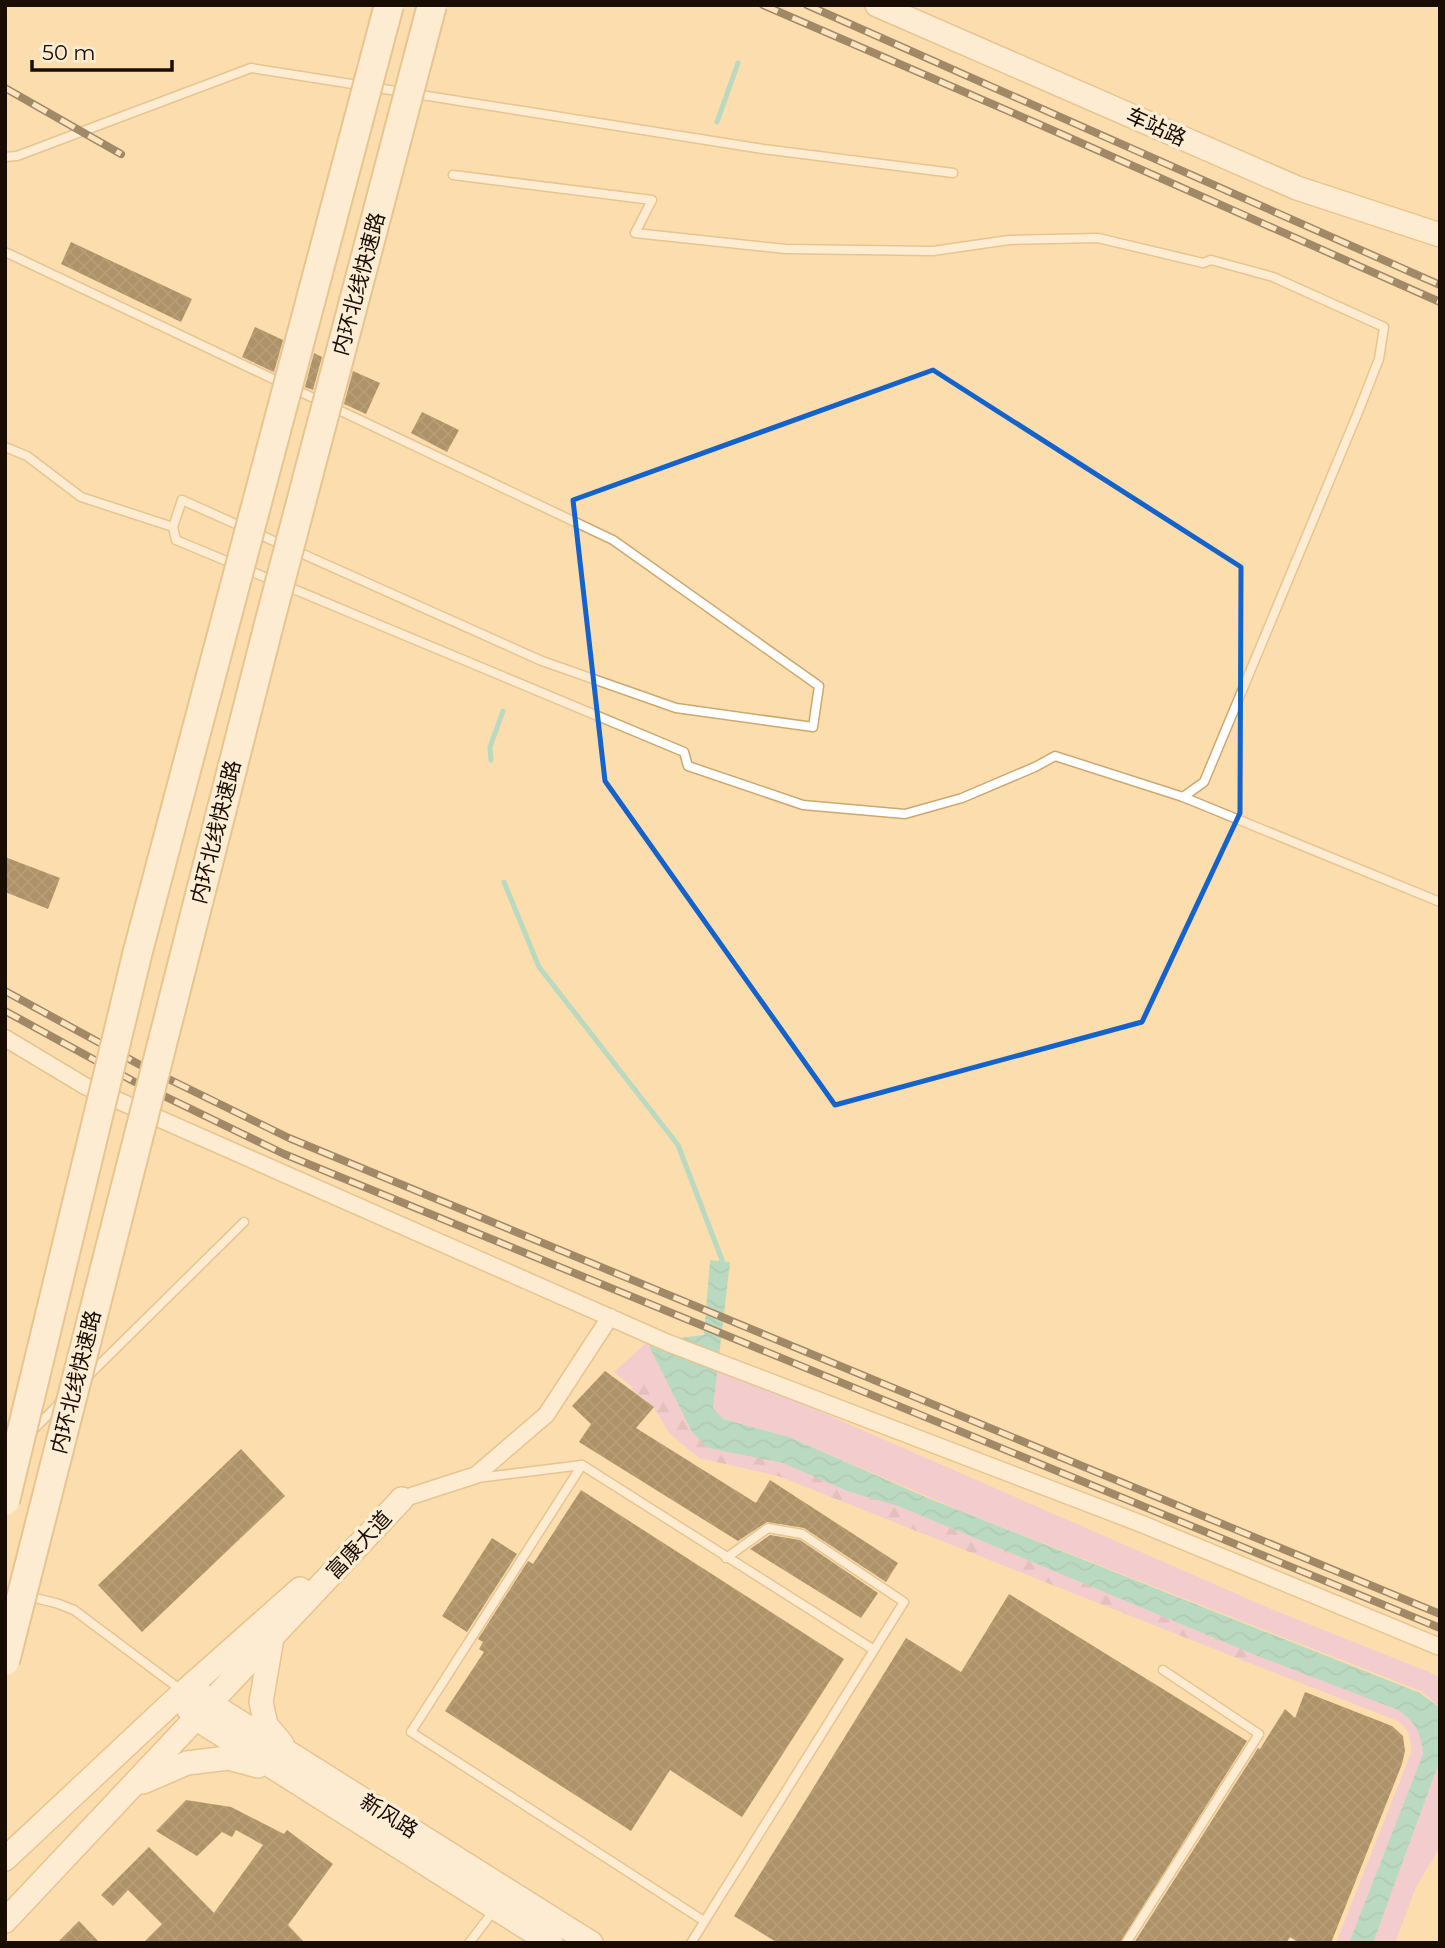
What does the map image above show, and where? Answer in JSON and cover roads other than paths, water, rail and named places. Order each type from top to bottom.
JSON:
[{"type":"highway","name":"内环北线快速路","points":[[5,1501],[138,951],[389,5]]},
{"type":"highway","name":"内环北线快速路","points":[[5,1661],[265,641],[432,5]]},
{"type":"main road","name":"车站路","points":[[877,5],[1297,188],[1440,235]]},
{"type":"main road","name":"富康大道","points":[[5,1922],[402,1499]]},
{"type":"main road","name":"富康大道","points":[[5,1859],[184,1691],[402,1499]]},
{"type":"main road","points":[[272,1638],[261,1702],[266,1725],[286,1763]]},
{"type":"main road","name":"新风路","points":[[184,1691],[204,1712],[286,1763],[591,1943]]},
{"type":"main road","points":[[134,1786],[187,1763],[228,1758],[286,1763]]},
{"type":"main road","name":"新风路","points":[[286,1763],[551,1943]]},
{"type":"street","points":[[5,1038],[85,1086],[668,1343],[1142,1524],[1440,1647]]},
{"type":"street","points":[[402,1499],[476,1475],[545,1415],[610,1317]]},
{"type":"lane","points":[[5,157],[17,156],[251,68],[763,149],[953,173]]},
{"type":"lane","points":[[453,175],[652,200],[635,233],[786,249],[933,251],[1009,240],[1098,237],[1203,263],[1211,260],[1272,277],[1384,327],[1379,359],[1359,410],[1218,750],[1204,782],[1183,797]]},
{"type":"lane","points":[[5,253],[613,540],[819,686],[813,727],[676,708],[541,661],[182,500],[173,527],[176,540],[684,752],[688,766],[803,805],[905,814],[962,798],[1055,756],[1183,797],[1440,902]]},
{"type":"lane","points":[[5,447],[27,456],[81,497],[173,527]]},
{"type":"lane","points":[[5,1457],[244,1222]]},
{"type":"lane","points":[[582,1465],[411,1732],[704,1921]]},
{"type":"lane","points":[[463,1479],[582,1465],[874,1650]]},
{"type":"lane","points":[[691,1943],[904,1602],[802,1534],[768,1528],[726,1558]]},
{"type":"lane","points":[[5,1591],[74,1610],[184,1691]]},
{"type":"lane","points":[[1126,1943],[1259,1734],[1163,1670]]},
{"type":"lane","points":[[469,1943],[496,1908]]},
{"type":"water","points":[[710,1260],[730,1262],[713,1408],[723,1419],[789,1437],[930,1499],[1420,1693],[1440,1708],[1440,1760],[1373,1943],[1349,1943],[1423,1754],[1421,1740],[1413,1723],[1398,1710],[1255,1655],[898,1506],[847,1491],[783,1463],[708,1448],[692,1432],[647,1342],[704,1335]]},
{"type":"waterway","points":[[717,122],[738,63]]},
{"type":"waterway","points":[[491,760],[490,747],[503,711]]},
{"type":"waterway","points":[[504,882],[539,967],[678,1145],[722,1260],[718,1267]]},
{"type":"railway","points":[[763,5],[1440,302]]},
{"type":"railway","points":[[807,5],[1440,285]]},
{"type":"railway","points":[[5,88],[121,154]]},
{"type":"railway","points":[[5,991],[142,1066],[289,1138],[1440,1614]]},
{"type":"railway","points":[[5,1011],[133,1081],[284,1154],[1440,1628]]}]
